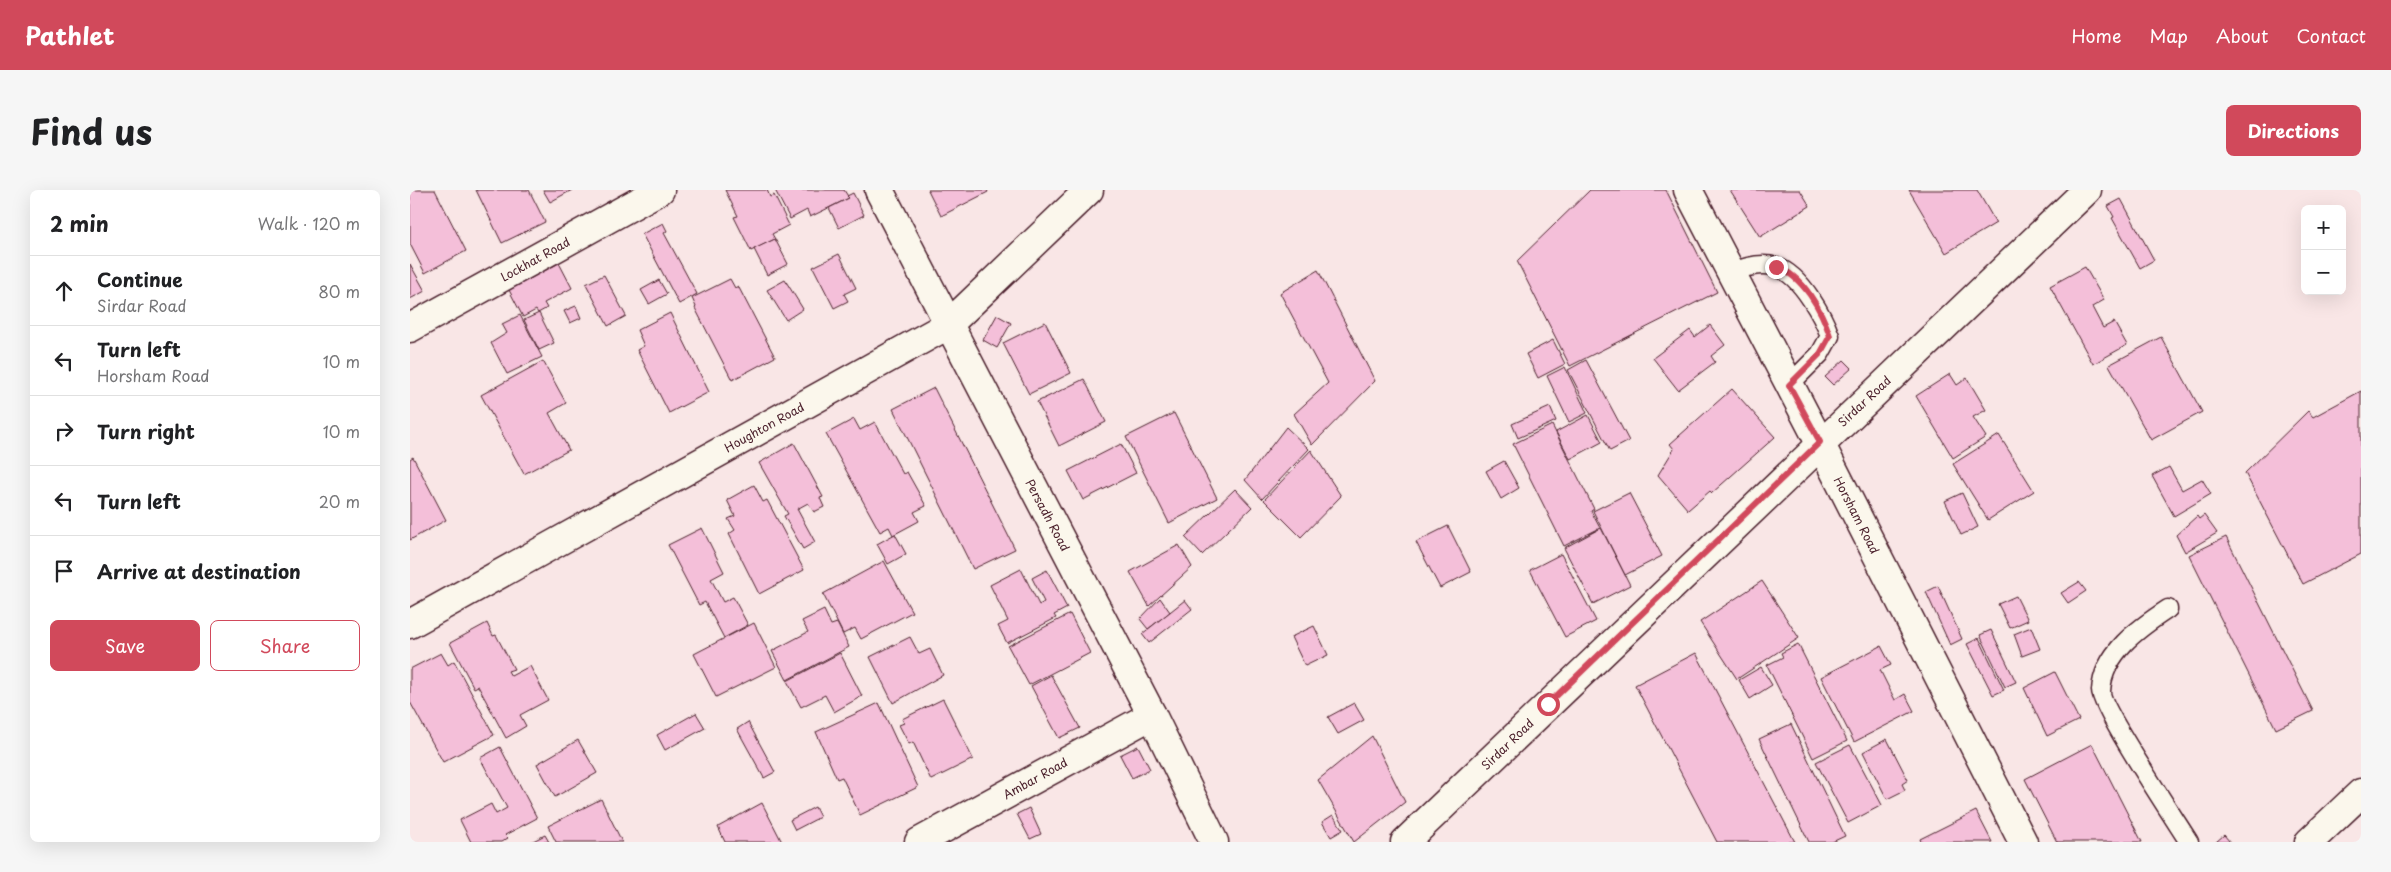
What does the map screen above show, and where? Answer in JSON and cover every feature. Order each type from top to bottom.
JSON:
[{"type":"street","name":"Lockhat Road","points":[[410,328],[660,190]]},
{"type":"street","name":"Persadh Road","points":[[879,190],[1152,715],[1214,842]]},
{"type":"street","name":"Houghton Road","points":[[410,624],[948,325],[1089,190]]},
{"type":"street","name":"Horsham Road","points":[[1688,190],[1820,442],[2023,842]]},
{"type":"street","name":"Sirdar Road","points":[[1405,842],[1820,442],[2087,190]]},
{"type":"street","name":"Ambar Road","points":[[919,842],[1152,715]]},
{"type":"street","points":[[2309,842],[2361,793]]},
{"type":"lane","points":[[1730,273],[1747,266],[1766,264],[1786,270],[1800,283],[1825,320],[1830,336],[1823,348],[1799,377],[1789,385]]},
{"type":"lane","points":[[2168,609],[2144,625],[2118,650],[2108,665],[2100,693],[2111,716],[2189,842]]},
{"type":"building","points":[[435,190],[466,251],[425,273],[410,244],[410,191]]},
{"type":"building","points":[[476,190],[529,190],[545,222],[502,243]]},
{"type":"building","points":[[543,190],[572,190],[550,202]]},
{"type":"building","points":[[725,190],[767,190],[770,197],[774,195],[789,225],[772,234],[775,239],[751,251],[734,217],[738,216]]},
{"type":"building","points":[[775,190],[844,190],[849,198],[810,217],[807,210],[790,219]]},
{"type":"building","points":[[928,190],[987,190],[988,192],[941,216]]},
{"type":"building","points":[[1590,190],[1666,190],[1717,292],[1570,366],[1517,261]]},
{"type":"building","points":[[1730,190],[1800,190],[1810,206],[1760,237]]},
{"type":"building","points":[[1909,190],[1977,190],[1996,223],[1946,253]]},
{"type":"building","points":[[853,193],[864,215],[839,228],[829,208],[849,198],[847,196]]},
{"type":"building","points":[[2121,199],[2154,260],[2140,268],[2112,218],[2114,217],[2108,206]]},
{"type":"building","points":[[663,223],[667,231],[664,233],[697,294],[679,304],[642,234]]},
{"type":"building","points":[[775,239],[788,264],[767,275],[754,249]]},
{"type":"building","points":[[839,254],[856,288],[844,294],[848,301],[834,308],[813,267]]},
{"type":"building","points":[[559,263],[572,288],[544,303],[547,308],[538,313],[536,310],[523,317],[509,290]]},
{"type":"building","points":[[410,264],[425,291],[410,299]]},
{"type":"building","points":[[2085,267],[2104,300],[2092,307],[2103,328],[2114,322],[2127,345],[2093,364],[2050,286]]},
{"type":"building","points":[[1318,270],[1375,381],[1312,445],[1294,414],[1328,383],[1280,293]]},
{"type":"building","points":[[604,275],[626,316],[608,326],[586,284]]},
{"type":"building","points":[[730,279],[735,288],[738,286],[775,357],[732,380],[695,308],[692,298]]},
{"type":"building","points":[[659,280],[667,294],[649,304],[641,290]]},
{"type":"building","points":[[785,280],[803,309],[786,320],[767,290]]},
{"type":"building","points":[[576,306],[581,318],[570,323],[564,311]]},
{"type":"building","points":[[539,313],[554,343],[539,350],[524,320]]},
{"type":"building","points":[[670,313],[709,392],[669,413],[637,350],[644,346],[637,330]]},
{"type":"building","points":[[520,315],[542,357],[507,374],[491,343],[507,333],[502,324]]},
{"type":"building","points":[[997,315],[1011,323],[997,348],[983,340]]},
{"type":"building","points":[[1045,322],[1071,373],[1029,394],[1003,343]]},
{"type":"building","points":[[1710,325],[1725,345],[1711,356],[1715,362],[1678,390],[1653,358],[1690,330],[1695,337]]},
{"type":"building","points":[[2161,337],[2202,412],[2151,440],[2109,365]]},
{"type":"building","points":[[1553,340],[1565,364],[1538,378],[1526,354]]},
{"type":"building","points":[[1586,360],[1629,441],[1610,451],[1568,370]]},
{"type":"building","points":[[1844,360],[1852,368],[1833,385],[1825,377]]},
{"type":"building","points":[[543,361],[566,403],[549,413],[569,450],[524,474],[481,395]]},
{"type":"building","points":[[1565,367],[1587,413],[1569,422],[1547,376]]},
{"type":"building","points":[[1950,374],[1957,385],[1967,378],[1986,410],[1973,417],[1986,437],[1953,458],[1916,396]]},
{"type":"building","points":[[1084,379],[1106,422],[1059,446],[1037,402]]},
{"type":"building","points":[[934,388],[1015,549],[973,569],[893,409]]},
{"type":"building","points":[[1732,389],[1775,437],[1712,493],[1710,491],[1688,510],[1658,475],[1674,449],[1670,444]]},
{"type":"building","points":[[2361,391],[2361,554],[2303,584],[2245,473],[2308,411],[2313,417]]},
{"type":"building","points":[[1550,407],[1556,421],[1518,438],[1512,424]]},
{"type":"building","points":[[1174,413],[1217,498],[1169,523],[1126,437]]},
{"type":"building","points":[[1588,415],[1602,442],[1570,459],[1556,432]]},
{"type":"building","points":[[854,419],[860,430],[875,422],[903,474],[907,472],[926,506],[914,512],[919,521],[893,535],[889,527],[880,532],[826,434]]},
{"type":"building","points":[[1552,425],[1594,509],[1591,511],[1600,528],[1564,546],[1513,444]]},
{"type":"building","points":[[1286,427],[1309,449],[1262,499],[1245,480]]},
{"type":"building","points":[[1999,435],[2034,491],[1988,520],[1953,464]]},
{"type":"building","points":[[794,443],[823,497],[820,498],[824,507],[814,512],[808,503],[797,509],[815,542],[803,549],[784,516],[788,514],[759,463]]},
{"type":"building","points":[[1121,444],[1136,473],[1083,500],[1068,471]]},
{"type":"building","points":[[1311,450],[1341,496],[1301,537],[1264,500]]},
{"type":"building","points":[[413,457],[446,520],[410,540],[410,459]]},
{"type":"building","points":[[1504,461],[1519,488],[1501,499],[1486,471]]},
{"type":"building","points":[[2169,467],[2182,490],[2202,479],[2211,494],[2174,516],[2152,476]]},
{"type":"building","points":[[754,485],[763,502],[767,500],[804,570],[759,594],[729,534],[735,530],[728,519],[735,516],[727,500]]},
{"type":"building","points":[[1235,489],[1252,507],[1202,555],[1185,537]]},
{"type":"building","points":[[1629,493],[1662,556],[1625,575],[1593,511]]},
{"type":"building","points":[[1962,493],[1978,527],[1961,535],[1945,501]]},
{"type":"building","points":[[2204,515],[2217,533],[2185,552],[2176,535],[2197,516],[2199,519]]},
{"type":"building","points":[[1448,526],[1471,572],[1440,588],[1416,542]]},
{"type":"building","points":[[702,528],[724,572],[711,579],[723,602],[733,597],[748,625],[724,638],[705,602],[699,605],[668,545]]},
{"type":"building","points":[[1601,528],[1630,585],[1593,604],[1564,548]]},
{"type":"building","points":[[895,534],[906,554],[888,564],[877,544]]},
{"type":"building","points":[[2226,537],[2313,711],[2276,729],[2189,555]]},
{"type":"building","points":[[1179,545],[1192,567],[1149,606],[1130,572]]},
{"type":"building","points":[[1561,554],[1596,621],[1565,637],[1530,570]]},
{"type":"building","points":[[884,561],[912,612],[861,639],[855,628],[843,634],[823,594]]},
{"type":"building","points":[[1021,569],[1039,605],[1044,602],[1032,578],[1047,570],[1067,608],[1054,615],[1056,618],[1007,643],[998,626],[1008,621],[990,585]]},
{"type":"building","points":[[1762,581],[1799,638],[1737,679],[1700,622]]},
{"type":"building","points":[[2079,582],[2086,591],[2068,603],[2061,593]]},
{"type":"building","points":[[1938,586],[1962,639],[1950,645],[1926,592]]},
{"type":"building","points":[[2016,596],[2028,620],[2010,628],[1998,604]]},
{"type":"building","points":[[1160,598],[1170,612],[1148,629],[1140,619]]},
{"type":"building","points":[[1185,600],[1192,609],[1149,643],[1142,634]]},
{"type":"building","points":[[824,610],[831,625],[837,623],[849,647],[787,680],[772,651],[808,632],[802,621]]},
{"type":"building","points":[[1070,614],[1090,653],[1029,685],[1008,646]]},
{"type":"building","points":[[487,623],[493,636],[496,635],[514,669],[508,671],[511,676],[530,666],[548,700],[520,715],[526,726],[506,738],[478,686],[474,688],[450,643]]},
{"type":"building","points":[[754,623],[776,667],[716,697],[694,654]]},
{"type":"building","points":[[1314,626],[1328,655],[1305,666],[1291,637]]},
{"type":"building","points":[[2031,627],[2040,649],[2022,656],[2014,634]]},
{"type":"building","points":[[1991,630],[2016,682],[2005,687],[1980,635]]},
{"type":"building","points":[[910,637],[919,654],[930,649],[943,675],[893,703],[870,657]]},
{"type":"building","points":[[1979,638],[2004,690],[1993,695],[1967,644]]},
{"type":"building","points":[[1798,644],[1847,741],[1813,758],[1767,665],[1783,657],[1781,653]]},
{"type":"building","points":[[1881,646],[1891,665],[1880,670],[1895,700],[1905,694],[1914,711],[1854,742],[1821,677]]},
{"type":"building","points":[[441,653],[448,665],[454,661],[494,735],[443,762],[410,702],[410,669]]},
{"type":"building","points":[[840,653],[862,696],[834,712],[825,695],[801,707],[787,681]]},
{"type":"building","points":[[1696,653],[1795,842],[1717,842],[1635,685]]},
{"type":"building","points":[[1761,667],[1772,685],[1750,699],[1739,680]]},
{"type":"building","points":[[2055,672],[2079,720],[2047,736],[2024,688]]},
{"type":"building","points":[[1051,675],[1080,728],[1059,738],[1031,686]]},
{"type":"building","points":[[943,699],[973,759],[931,780],[913,742],[909,744],[899,725],[904,723],[902,719]]},
{"type":"building","points":[[879,703],[918,787],[860,815],[842,777],[837,779],[816,732]]},
{"type":"building","points":[[1354,703],[1364,720],[1338,734],[1328,717]]},
{"type":"building","points":[[696,713],[705,728],[665,750],[657,735]]},
{"type":"building","points":[[748,722],[775,772],[764,778],[737,729]]},
{"type":"building","points":[[1791,724],[1845,836],[1832,842],[1809,842],[1759,739]]},
{"type":"building","points":[[1372,736],[1405,802],[1354,842],[1318,780]]},
{"type":"building","points":[[1887,739],[1908,780],[1902,784],[1905,790],[1887,799],[1863,752]]},
{"type":"building","points":[[578,740],[597,773],[555,797],[537,764]]},
{"type":"building","points":[[2092,744],[2142,842],[2057,842],[2025,779]]},
{"type":"building","points":[[1850,745],[1882,805],[1848,823],[1816,762]]},
{"type":"building","points":[[1138,746],[1150,769],[1132,778],[1120,755]]},
{"type":"building","points":[[500,747],[537,818],[505,835],[508,838],[501,842],[471,842],[460,820],[491,804],[496,814],[507,808],[480,758]]},
{"type":"building","points":[[601,799],[622,842],[556,842],[548,826]]},
{"type":"building","points":[[762,803],[782,842],[725,842],[718,827]]},
{"type":"building","points":[[815,807],[820,817],[795,830],[790,820]]},
{"type":"building","points":[[1029,808],[1041,834],[1030,839],[1017,814]]},
{"type":"building","points":[[1976,811],[1992,842],[1921,842],[1920,839]]},
{"type":"building","points":[[1333,815],[1343,830],[1331,837],[1322,822]]},
{"type":"building","points":[[545,835],[549,842],[531,842]]},
{"type":"building","points":[[2224,835],[2230,842],[2216,842]]},
{"type":"route","points":[[1548,704],[1820,442],[1789,385],[1820,354],[1830,336],[1825,320],[1800,283],[1786,270],[1776,267]]}]
